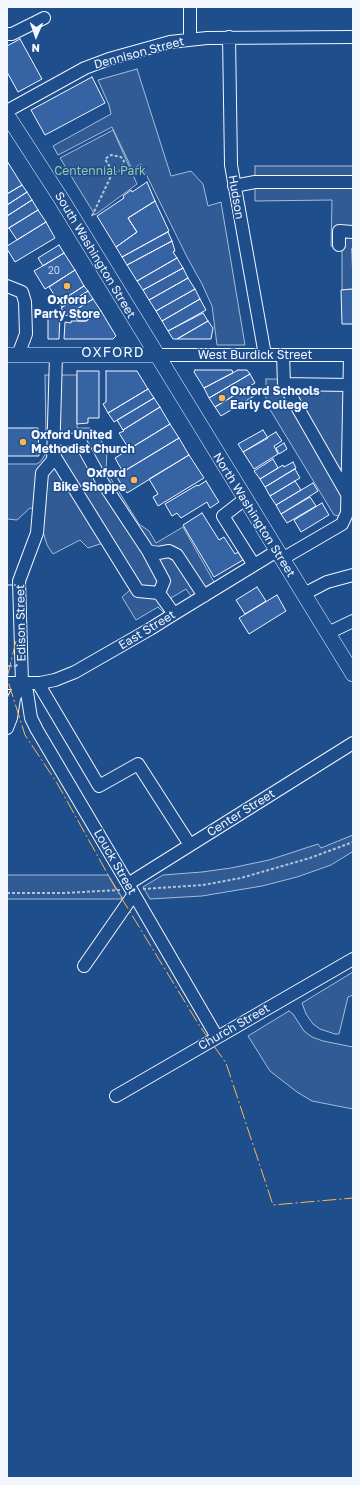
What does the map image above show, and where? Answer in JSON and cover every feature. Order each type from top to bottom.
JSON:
[{"type":"main road","name":"South Washington Street","points":[[7,115],[62,200],[156,355]]},
{"type":"main road","points":[[12,355],[156,355]]},
{"type":"main road","name":"North Washington Street","points":[[156,355],[353,674]]},
{"type":"street","points":[[190,7],[190,39]]},
{"type":"street","points":[[7,34],[12,34],[44,18]]},
{"type":"street","name":"Dennison Street","points":[[7,110],[95,64],[145,49],[190,39],[229,37],[353,37]]},
{"type":"street","name":"Hudson","points":[[229,37],[230,160],[265,355]]},
{"type":"street","points":[[234,186],[255,182],[353,182]]},
{"type":"street","points":[[339,245],[339,231],[353,232]]},
{"type":"street","points":[[7,286],[22,292],[25,302],[26,334],[12,355]]},
{"type":"street","name":"Edison Street","points":[[22,683],[19,580],[37,533],[42,473],[53,460],[56,355]]},
{"type":"street","name":"West Burdick Street","points":[[156,355],[351,355]]},
{"type":"street","points":[[283,355],[284,384],[347,495]]},
{"type":"street","points":[[347,525],[349,385],[351,355]]},
{"type":"street","points":[[284,384],[349,385]]},
{"type":"street","points":[[54,438],[74,440],[81,443],[103,483],[148,550],[164,581],[159,593]]},
{"type":"street","points":[[53,454],[106,537],[138,591],[159,593],[174,614]]},
{"type":"street","points":[[245,500],[223,516],[254,566]]},
{"type":"street","name":"East Street","points":[[7,683],[38,683],[55,680],[75,672],[150,630],[254,566],[347,525]]},
{"type":"street","points":[[148,550],[158,553],[169,551],[177,555],[204,596]]},
{"type":"street","points":[[304,594],[327,582],[353,575]]},
{"type":"street","points":[[328,633],[353,621]]},
{"type":"street","points":[[7,728],[11,718],[14,698],[22,683]]},
{"type":"street","name":"Louck Street","points":[[22,683],[27,692],[31,718],[37,730],[217,1037]]},
{"type":"street","points":[[38,683],[99,786],[138,764],[190,845]]},
{"type":"street","name":"Center Street","points":[[131,889],[190,845],[353,743]]},
{"type":"street","points":[[84,966],[131,889]]},
{"type":"street","name":"Church Street","points":[[116,1096],[353,959]]},
{"type":"path","points":[[111,155],[124,158],[120,171],[113,172],[105,158],[111,155]]},
{"type":"path","points":[[92,216],[113,172]]},
{"type":"path","points":[[7,893],[64,893],[188,886],[241,878],[310,858],[353,842]]},
{"type":"shaded area","points":[[137,69],[171,176],[191,171],[203,184],[208,206],[221,202],[245,345],[217,345],[212,306],[202,284],[141,164],[132,169],[112,127],[58,155],[53,146],[111,114],[109,105],[98,80]]},
{"type":"shaded area","name":"Centennial Park","points":[[113,130],[137,184],[95,215],[60,158]]},
{"type":"shaded area","points":[[255,166],[353,166],[353,289],[342,290],[342,249],[331,246],[332,200],[255,201]]},
{"type":"shaded area","points":[[45,375],[77,375],[77,428],[90,428],[97,433],[107,451],[106,470],[139,524],[149,531],[156,543],[183,527],[214,582],[191,596],[186,589],[171,598],[174,607],[163,612],[158,607],[136,620],[122,597],[130,590],[103,543],[88,548],[80,540],[53,554],[47,545],[41,525],[39,510],[30,508],[17,520],[7,519],[7,464],[37,464],[41,461],[52,443],[52,439],[46,439]]},
{"type":"shaded area","points":[[266,379],[353,380],[353,518],[334,515],[266,403]]},
{"type":"shaded area","points":[[353,835],[353,854],[352,852],[331,865],[297,877],[262,886],[202,896],[150,899],[143,887],[163,875],[231,868],[269,860],[318,844],[321,848]]},
{"type":"shaded area","points":[[7,875],[108,875],[123,899],[7,899]]},
{"type":"shaded area","points":[[353,972],[353,995],[348,997],[339,1034],[320,1029],[313,1024],[306,1014],[302,1003]]},
{"type":"shaded area","points":[[289,1011],[293,1014],[304,1031],[312,1037],[323,1041],[353,1047],[353,1109],[312,1101],[297,1092],[270,1071],[248,1036]]},
{"type":"building","points":[[20,39],[42,79],[18,92],[7,72],[7,46]]},
{"type":"building","points":[[92,77],[105,103],[45,135],[31,110]]},
{"type":"building","points":[[7,161],[22,185],[7,194]]},
{"type":"building","points":[[147,182],[155,201],[128,218],[137,232],[116,247],[97,216],[124,198],[123,196],[131,190],[132,192]]},
{"type":"building","points":[[22,185],[27,192],[7,205],[7,194]]},
{"type":"building","points":[[27,192],[32,200],[7,216],[7,205]]},
{"type":"building","points":[[32,200],[38,210],[7,229],[7,216]]},
{"type":"building","points":[[155,201],[169,231],[122,257],[116,247],[137,232],[128,218]]},
{"type":"building","points":[[38,210],[46,222],[17,240],[9,228]]},
{"type":"building","points":[[46,222],[55,238],[15,262],[7,249],[7,246]]},
{"type":"building","points":[[168,232],[172,241],[127,265],[122,257]]},
{"type":"building","points":[[172,241],[175,251],[173,252],[177,258],[137,281],[127,265]]},
{"type":"building","points":[[59,245],[64,253],[43,266],[38,258]]},
{"type":"building","points":[[352,249],[353,249],[353,289]]},
{"type":"building","points":[[64,253],[75,270],[45,289],[34,271]]},
{"type":"building","points":[[177,258],[183,268],[143,290],[137,281]]},
{"type":"building","points":[[183,268],[188,278],[149,300],[143,290]]},
{"type":"building","name":"Oxford Party Store","points":[[75,270],[84,286],[59,302],[49,287]]},
{"type":"building","points":[[188,278],[195,289],[156,311],[149,300]]},
{"type":"building","points":[[84,286],[88,291],[62,307],[59,302]]},
{"type":"building","points":[[195,289],[200,299],[162,321],[156,311]]},
{"type":"building","points":[[353,289],[353,324],[342,324],[341,290]]},
{"type":"building","points":[[88,291],[93,299],[66,316],[61,308]]},
{"type":"building","points":[[93,299],[101,311],[86,321],[78,321],[72,312]]},
{"type":"building","points":[[200,299],[206,310],[168,331],[162,321]]},
{"type":"building","points":[[101,311],[116,336],[113,339],[64,339],[65,322],[71,323],[71,321],[86,321]]},
{"type":"building","points":[[203,313],[208,321],[177,339],[173,339],[168,331]]},
{"type":"building","points":[[48,316],[60,316],[59,339],[48,339]]},
{"type":"building","points":[[208,321],[213,328],[211,339],[177,339]]},
{"type":"building","points":[[195,370],[232,370],[233,373],[204,388],[194,372]]},
{"type":"building","points":[[238,370],[247,370],[250,374],[209,398],[204,388]]},
{"type":"building","points":[[77,371],[99,371],[99,418],[88,418],[88,423],[77,424]]},
{"type":"building","points":[[106,371],[137,371],[148,389],[108,413],[103,404],[106,402]]},
{"type":"building","points":[[250,374],[255,383],[215,407],[209,398]]},
{"type":"building","points":[[248,387],[254,396],[221,416],[215,407]]},
{"type":"building","points":[[148,389],[154,398],[114,422],[108,413]]},
{"type":"building","points":[[154,398],[160,407],[123,430],[117,420]]},
{"type":"building","points":[[160,407],[170,424],[129,449],[119,433]]},
{"type":"building","points":[[170,424],[179,438],[123,472],[115,458]]},
{"type":"building","name":"Oxford United Methodist Church","points":[[7,428],[38,428],[39,456],[7,456]]},
{"type":"building","points":[[263,430],[268,438],[243,452],[238,444]]},
{"type":"building","points":[[276,432],[282,441],[274,446],[278,454],[254,469],[243,452]]},
{"type":"building","points":[[179,438],[189,455],[127,493],[116,476]]},
{"type":"building","points":[[284,443],[287,449],[279,454],[276,448]]},
{"type":"building","points":[[189,455],[204,478],[158,506],[153,497],[158,494],[149,479]]},
{"type":"building","points":[[273,459],[278,468],[260,479],[254,471]]},
{"type":"building","points":[[293,462],[296,468],[265,487],[260,479],[283,465],[284,467]]},
{"type":"building","points":[[295,469],[300,478],[270,496],[265,487]]},
{"type":"building","points":[[206,481],[219,502],[210,508],[207,502],[181,518],[177,513],[172,516],[165,504]]},
{"type":"building","points":[[295,481],[301,490],[276,505],[270,496]]},
{"type":"building","points":[[313,483],[318,491],[281,514],[276,505]]},
{"type":"building","points":[[310,497],[316,506],[287,523],[281,514]]},
{"type":"building","points":[[322,503],[329,515],[301,532],[294,520]]},
{"type":"building","points":[[202,513],[219,540],[224,537],[235,554],[238,552],[243,560],[214,577],[183,525]]},
{"type":"building","points":[[257,587],[266,601],[245,614],[236,600]]},
{"type":"building","points":[[277,595],[286,611],[249,634],[239,618]]},
{"type":"fence","points":[[7,585],[16,585]]},
{"type":"fence","points":[[7,666],[17,666],[17,664]]},
{"type":"power","points":[[16,641],[7,678],[25,735],[57,783],[116,889],[199,1025],[226,1063],[273,1205],[353,1198]]},
{"type":"place","name":"Oxford Party Store","points":[[67,286]]},
{"type":"place","name":"Oxford Schools Early College","points":[[222,398]]},
{"type":"place","name":"Oxford United Methodist Church","points":[[23,442]]},
{"type":"place","name":"Oxford Bike Shoppe","points":[[134,480]]},
{"type":"district","name":"OXFORD","points":[[113,353]]}]
